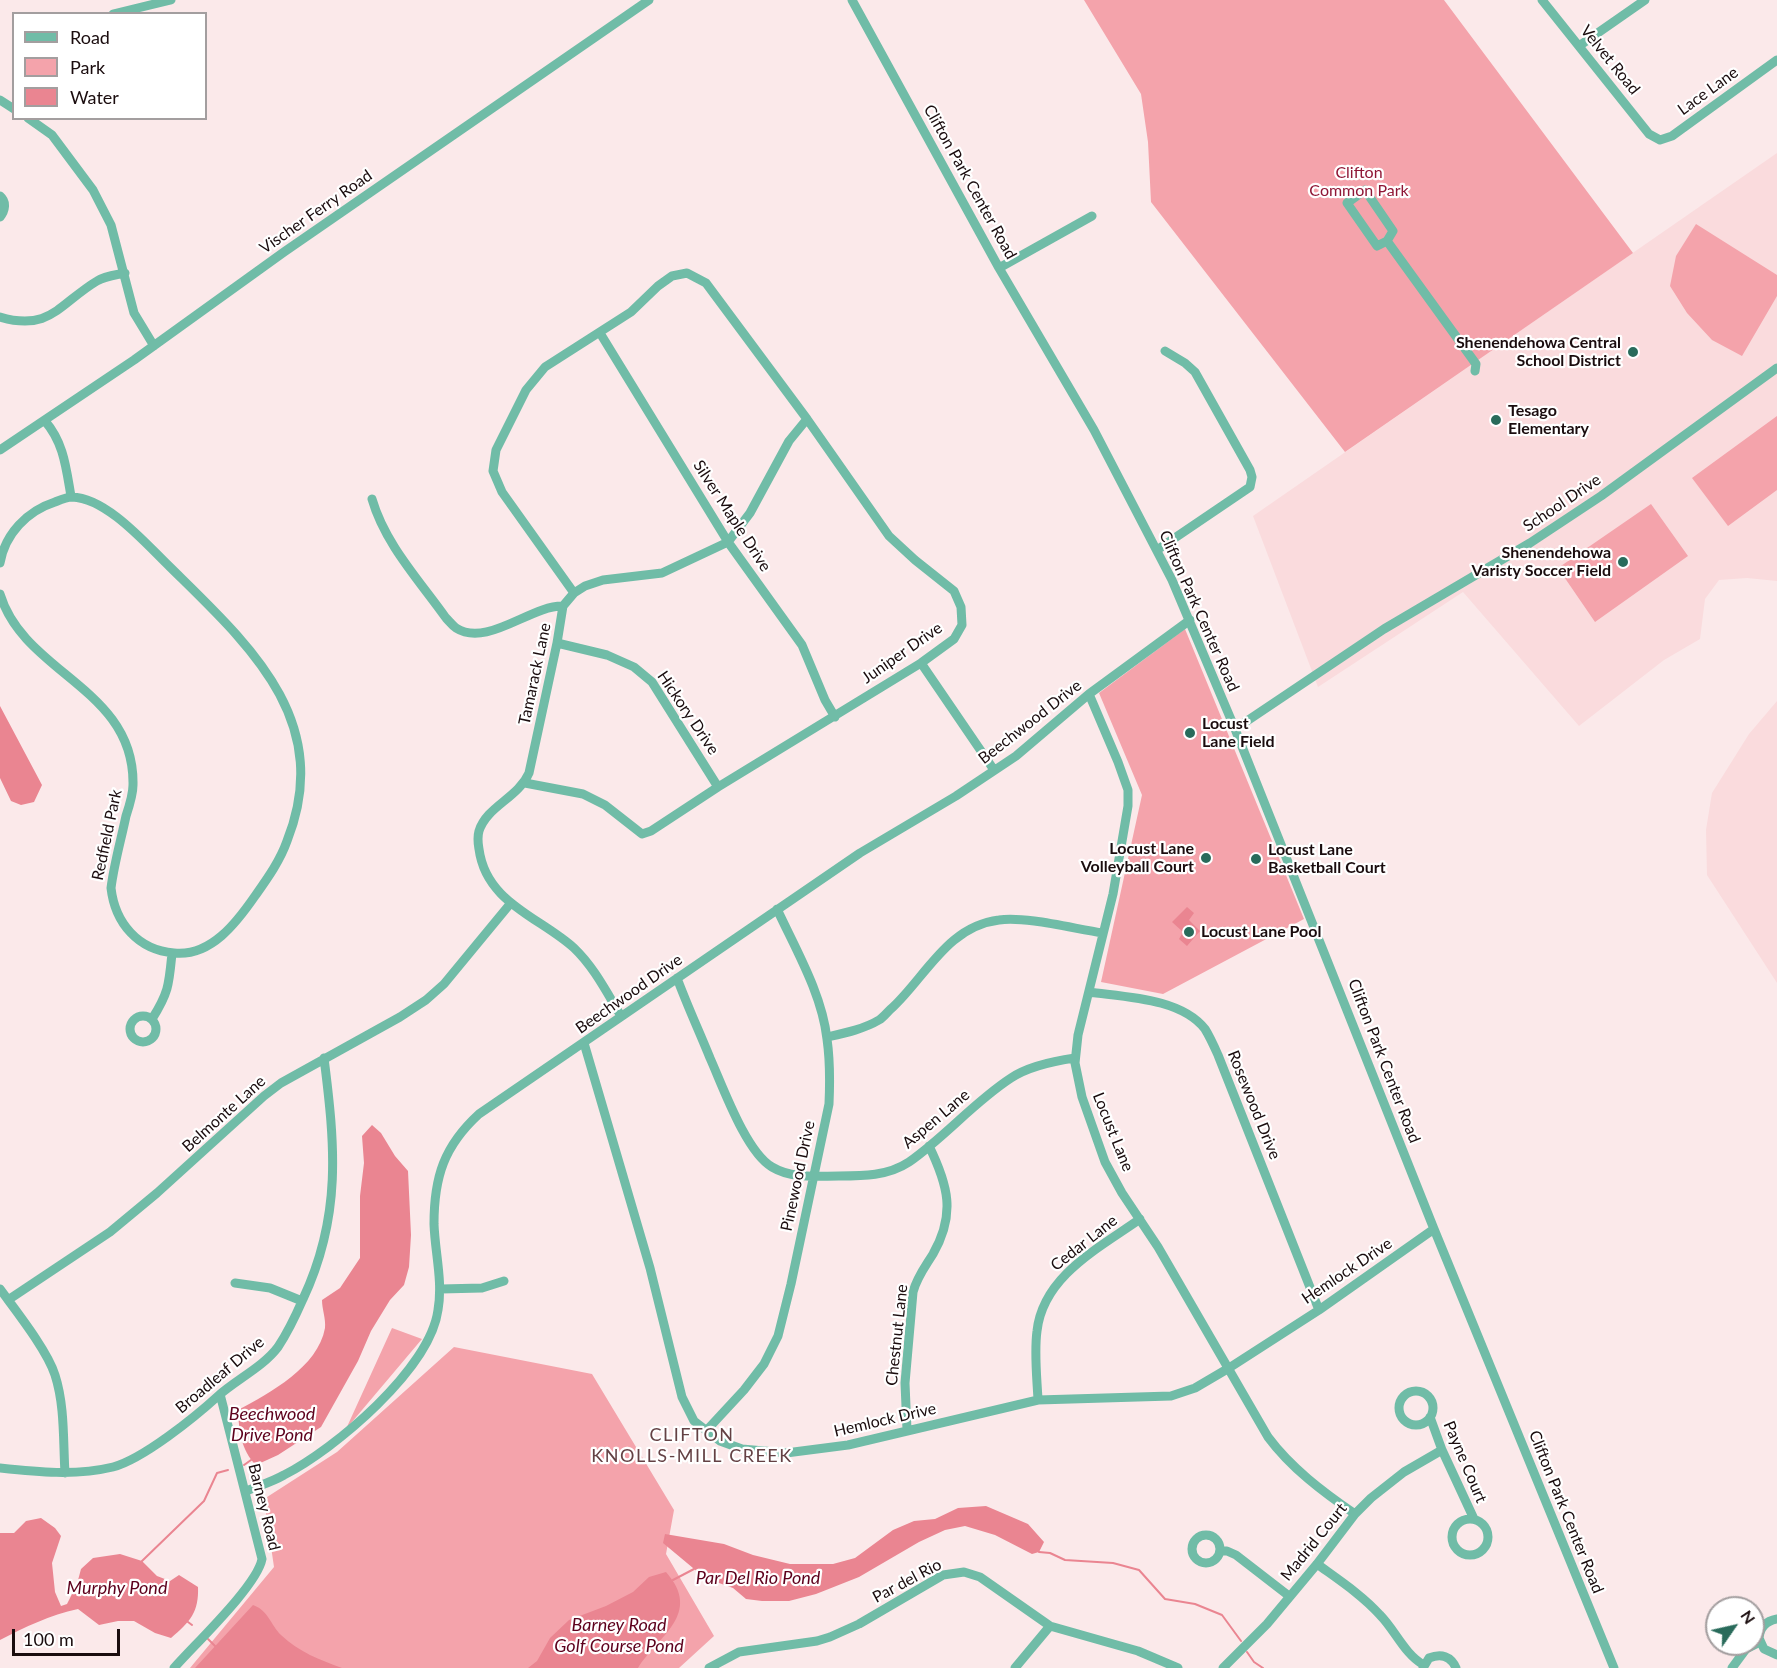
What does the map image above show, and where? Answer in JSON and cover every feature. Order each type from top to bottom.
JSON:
[{"type":"street","points":[[121,12],[171,0]]},
{"type":"street","name":"Vischer Ferry Road","points":[[0,450],[154,346],[303,238],[649,0]]},
{"type":"street","name":"Clifton Park Center Road","points":[[852,0],[999,268],[1094,430],[1157,550],[1190,620],[1434,1229],[1614,1668]]},
{"type":"street","name":"Velvet Road","points":[[1542,0],[1655,138]]},
{"type":"street","points":[[1579,46],[1645,0]]},
{"type":"street","name":"Lace Lane","points":[[1655,138],[1664,140],[1672,136],[1777,60]]},
{"type":"street","points":[[0,100],[12,105]]},
{"type":"street","points":[[31,120],[52,135],[93,190],[111,225],[134,313],[154,346]]},
{"type":"street","points":[[1365,190],[1393,231],[1387,241],[1377,246],[1347,203],[1365,190]]},
{"type":"street","points":[[0,196],[4,201],[4,211],[0,217]]},
{"type":"street","points":[[999,268],[1092,216]]},
{"type":"street","points":[[1387,241],[1476,364],[1475,371]]},
{"type":"street","points":[[0,316],[28,322],[44,317],[62,309],[98,280],[125,273]]},
{"type":"street","name":"Juniper Drive","points":[[525,783],[583,794],[604,805],[642,834],[662,824],[718,787],[921,663],[954,639],[962,625],[961,607],[954,591],[889,536],[807,418],[706,283],[687,273],[676,274],[658,286],[631,312],[600,333]]},
{"type":"street","points":[[600,333],[544,367],[526,390],[496,450],[493,471],[502,492],[574,593],[585,586],[603,580],[662,573],[728,542],[750,513],[789,441],[807,418]]},
{"type":"street","name":"Silver Maple Drive","points":[[600,333],[728,542],[802,645],[825,700],[835,717]]},
{"type":"street","points":[[1157,550],[1250,487],[1252,477],[1195,372],[1165,351]]},
{"type":"street","name":"School Drive","points":[[1235,729],[1384,628],[1535,540],[1777,368]]},
{"type":"street","points":[[0,563],[9,537],[31,514],[46,505],[71,496],[64,454],[54,431],[45,421]]},
{"type":"street","name":"Redfield Park","points":[[0,594],[5,610],[18,629],[111,716],[128,746],[132,762],[133,788],[111,888],[112,900],[123,923],[140,942],[151,948],[172,953],[180,954],[211,943],[230,929],[270,874],[287,843],[297,810],[301,774],[296,732],[271,680],[236,633],[123,522],[100,506],[71,496]]},
{"type":"street","points":[[372,500],[381,525],[390,541],[446,618],[456,628],[469,633],[487,632],[547,608],[563,606]]},
{"type":"street","name":"Tamarack Lane","points":[[525,783],[534,754],[563,606],[574,593]]},
{"type":"street","name":"Beechwood Drive","points":[[246,1491],[283,1476],[342,1437],[375,1406],[424,1348],[438,1312],[441,1289],[434,1224],[442,1163],[448,1150],[464,1128],[479,1114],[777,909],[1016,756],[1089,694],[1190,620]]},
{"type":"street","name":"Hickory Drive","points":[[557,642],[607,655],[634,667],[652,682],[718,787]]},
{"type":"street","points":[[921,663],[994,770]]},
{"type":"street","name":"Locust Lane","points":[[1089,694],[1128,790],[1128,807],[1115,883],[1078,1035],[1075,1058],[1082,1097],[1105,1162],[1122,1193],[1140,1219],[1277,1449],[1331,1498],[1355,1514]]},
{"type":"street","points":[[525,783],[486,817],[478,836],[483,867],[499,892],[510,904],[573,947],[589,964],[621,1016]]},
{"type":"street","name":"Belmonte Lane","points":[[8,1300],[110,1232],[157,1194],[281,1083],[400,1017],[426,1000],[444,984],[510,904]]},
{"type":"street","name":"Pinewood Drive","points":[[706,1431],[744,1390],[764,1364],[778,1336],[829,1104],[830,1077],[827,1037],[819,1006],[777,909]]},
{"type":"street","points":[[827,1037],[860,1029],[880,1019],[909,992],[931,962],[955,938],[976,924],[1000,919],[1102,933]]},
{"type":"street","points":[[152,1019],[169,988],[172,953]]},
{"type":"street","name":"Aspen Lane","points":[[677,978],[739,1125],[763,1161],[784,1173],[802,1177],[862,1176],[883,1173],[908,1162],[976,1104],[1013,1077],[1055,1060],[1075,1058]]},
{"type":"street","name":"Rosewood Drive","points":[[1089,992],[1161,1003],[1195,1020],[1205,1030],[1218,1054],[1318,1310]]},
{"type":"street","name":"Hemlock Drive","points":[[584,1042],[650,1268],[682,1396],[694,1421],[731,1446],[742,1449],[786,1454],[848,1445],[886,1438],[907,1430],[1038,1400],[1171,1396],[1195,1388],[1229,1368],[1318,1310],[1434,1229]]},
{"type":"street","name":"Broadleaf Drive","points":[[0,1468],[65,1473],[93,1471],[130,1460],[181,1426],[277,1348],[311,1283],[327,1233],[332,1200],[333,1125],[324,1058]]},
{"type":"street","name":"Chestnut Lane","points":[[907,1430],[905,1383],[913,1292],[916,1281],[941,1240],[947,1217],[946,1189],[929,1146]]},
{"type":"street","name":"Cedar Lane","points":[[1038,1400],[1036,1332],[1052,1289],[1085,1258],[1140,1219]]},
{"type":"street","points":[[441,1289],[482,1288],[504,1281]]},
{"type":"street","points":[[235,1282],[270,1288],[302,1301]]},
{"type":"street","points":[[0,1289],[43,1352],[56,1377],[62,1408],[65,1473]]},
{"type":"street","name":"Barney Road","points":[[174,1668],[243,1592],[261,1568],[262,1559],[246,1491],[220,1394]]},
{"type":"street","name":"Payne Court","points":[[1430,1418],[1474,1519],[1487,1530],[1488,1542],[1480,1552],[1467,1555],[1456,1548],[1452,1536],[1457,1524],[1474,1519]]},
{"type":"street","name":"Madrid Court","points":[[1222,1668],[1267,1624],[1355,1514],[1391,1480],[1442,1450]]},
{"type":"street","points":[[1220,1551],[1227,1551],[1236,1556],[1289,1596]]},
{"type":"street","points":[[1317,1564],[1362,1598],[1381,1616],[1415,1660],[1423,1666],[1429,1658],[1441,1655],[1449,1658],[1456,1668]]},
{"type":"street","name":"Par del Rio","points":[[715,1666],[739,1652],[817,1641],[830,1637],[860,1624],[943,1575],[964,1572],[980,1577],[1050,1626],[1138,1651],[1162,1664],[1178,1668]]},
{"type":"street","points":[[1015,1668],[1050,1626]]},
{"type":"shaded area","name":"Shenendehowa Central School District","points":[[1777,153],[1777,581],[1747,578],[1719,580],[1705,599],[1700,639],[1664,660],[1579,726],[1463,592],[1318,687],[1253,516]]},
{"type":"shaded area","points":[[1777,701],[1777,983],[1707,875],[1706,830],[1712,793],[1749,734]]},
{"type":"green space","name":"Clifton Common Park","points":[[1084,0],[1444,0],[1633,253],[1345,452],[1151,202],[1148,142],[1141,94]]},
{"type":"green space","points":[[1696,224],[1777,275],[1777,296],[1742,356],[1712,340],[1687,313],[1670,286],[1676,256]]},
{"type":"green space","points":[[1777,416],[1777,490],[1728,526],[1692,478]]},
{"type":"green space","name":"Shenendehowa Varisty Soccer Field","points":[[1651,504],[1688,556],[1595,622],[1558,568]]},
{"type":"green space","points":[[1185,629],[1304,919],[1163,994],[1101,982],[1142,795],[1099,693]]},
{"type":"green space","points":[[392,1328],[422,1339],[346,1429]]},
{"type":"green space","points":[[454,1347],[592,1374],[674,1510],[666,1554],[714,1636],[679,1668],[190,1668],[274,1567],[264,1499],[337,1452]]},
{"type":"water","points":[[0,706],[42,785],[34,802],[21,805],[11,801],[0,778]]},
{"type":"water","points":[[1187,907],[1194,913],[1189,920],[1200,931],[1187,946],[1179,939],[1183,932],[1172,922]]},
{"type":"water","name":"Beechwood Drive Pond","points":[[372,1125],[381,1133],[395,1156],[408,1171],[411,1235],[409,1267],[404,1285],[390,1300],[371,1331],[358,1361],[321,1427],[278,1455],[256,1465],[247,1453],[242,1440],[238,1410],[264,1396],[291,1377],[303,1367],[321,1342],[325,1328],[322,1300],[340,1288],[360,1258],[360,1196],[364,1163],[362,1136]]},
{"type":"water","name":"Par Del Rio Pond","points":[[986,1506],[1028,1524],[1044,1542],[1039,1552],[1032,1554],[995,1535],[965,1526],[945,1530],[919,1542],[859,1577],[816,1594],[789,1601],[746,1599],[733,1588],[705,1578],[663,1543],[665,1534],[724,1544],[753,1555],[790,1564],[833,1564],[855,1558],[893,1530],[914,1521],[935,1519],[958,1508]]},
{"type":"water","name":"Murphy Pond","points":[[41,1518],[55,1528],[61,1536],[52,1563],[55,1592],[61,1606],[67,1604],[77,1584],[81,1569],[93,1558],[120,1554],[142,1561],[157,1576],[170,1581],[179,1575],[198,1587],[197,1603],[192,1616],[171,1638],[155,1633],[134,1621],[118,1621],[99,1625],[78,1609],[38,1622],[0,1640],[0,1533],[14,1533],[26,1521]]},
{"type":"water","name":"Barney Road Golf Course Pond","points":[[666,1572],[676,1587],[680,1600],[679,1612],[665,1635],[638,1668],[528,1668],[537,1661],[550,1638],[569,1620],[606,1606],[633,1592],[649,1577]]},
{"type":"water","points":[[253,1605],[266,1614],[281,1635],[302,1651],[342,1668],[195,1668]]},
{"type":"waterway","points":[[244,1465],[251,1460]]},
{"type":"waterway","points":[[142,1561],[204,1501],[217,1473],[228,1470]]},
{"type":"waterway","points":[[1039,1552],[1050,1553],[1065,1560],[1113,1563],[1139,1570],[1165,1599],[1195,1604],[1222,1615],[1241,1641]]},
{"type":"waterway","points":[[673,1580],[694,1569]]},
{"type":"waterway","points":[[188,1622],[192,1625]]},
{"type":"waterway","points":[[208,1639],[215,1646]]},
{"type":"waterway","points":[[1247,1652],[1254,1662],[1263,1668]]},
{"type":"place","name":"Shenendehowa Central School District","points":[[1633,352]]},
{"type":"place","name":"Tesago Elementary","points":[[1496,420]]},
{"type":"place","name":"Shenendehowa Varisty Soccer Field","points":[[1623,562]]},
{"type":"place","name":"Locust Lane Field","points":[[1190,733]]},
{"type":"place","name":"Locust Lane Volleyball Court","points":[[1206,858]]},
{"type":"place","name":"Locust Lane Basketball Court","points":[[1256,859]]},
{"type":"place","name":"Locust Lane Pool","points":[[1189,932]]},
{"type":"district","name":"CLIFTON KNOLLS-MILL CREEK","points":[[692,1445]]}]
